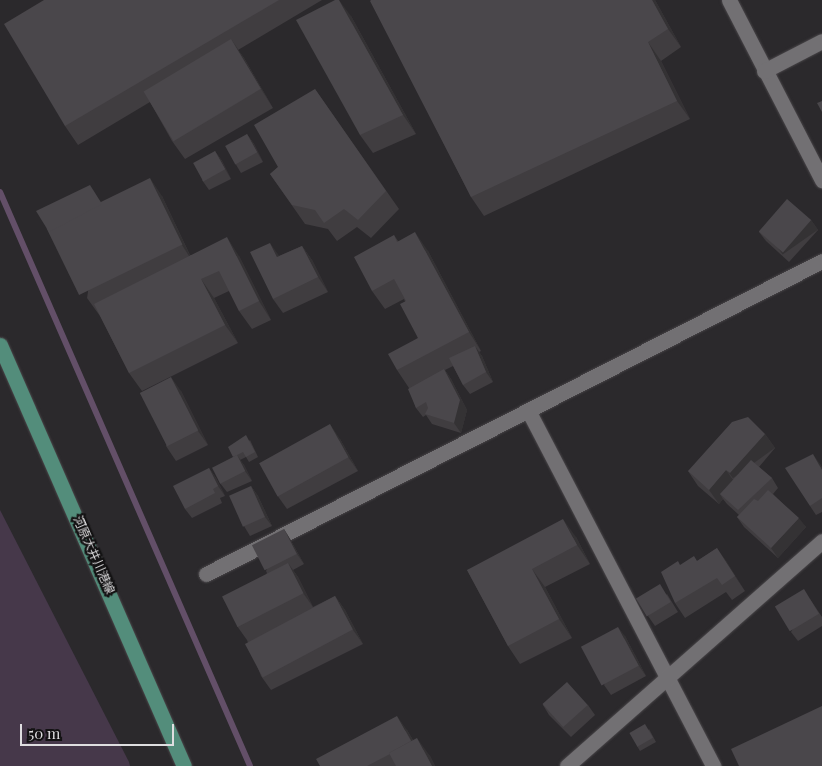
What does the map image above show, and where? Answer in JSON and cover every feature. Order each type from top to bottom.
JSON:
[{"type":"main road","name":"河原大井川港線","points":[[0,345],[184,766]]},
{"type":"street","points":[[729,0],[822,180]]},
{"type":"street","points":[[764,71],[822,41]]},
{"type":"street","points":[[206,574],[529,412],[822,261]]},
{"type":"street","points":[[529,412],[713,766]]},
{"type":"street","points":[[567,766],[822,542]]},
{"type":"shaded area","points":[[0,510],[129,762],[130,766],[0,766]]},
{"type":"building","points":[[44,0],[279,0],[65,126],[4,24]]},
{"type":"building","points":[[335,0],[339,0],[403,115],[360,135],[296,20]]},
{"type":"building","points":[[371,0],[652,0],[668,29],[648,42],[677,101],[471,197]]},
{"type":"building","points":[[231,39],[261,89],[173,141],[144,92]]},
{"type":"building","points":[[315,89],[386,191],[358,220],[344,209],[324,223],[315,210],[292,205],[270,174],[278,167],[254,125]]},
{"type":"building","points":[[822,101],[822,112],[817,103]]},
{"type":"building","points":[[247,134],[257,152],[235,164],[225,146]]},
{"type":"building","points":[[215,151],[225,169],[203,181],[193,163]]},
{"type":"building","points":[[150,178],[182,245],[79,295],[47,228]]},
{"type":"building","points":[[90,185],[102,204],[49,232],[36,211]]},
{"type":"building","points":[[787,199],[811,220],[783,252],[759,231]]},
{"type":"building","points":[[415,232],[469,332],[397,370],[388,354],[418,338],[400,304],[406,301],[394,279],[372,291],[354,257],[394,235],[397,242]]},
{"type":"building","points":[[227,237],[259,301],[239,311],[219,271],[201,279],[225,325],[129,373],[94,304]]},
{"type":"building","points":[[270,243],[277,257],[302,246],[318,277],[273,299],[250,252]]},
{"type":"building","points":[[475,346],[486,372],[463,385],[449,358]]},
{"type":"building","points":[[444,369],[460,400],[454,423],[425,414],[428,408],[426,402],[416,408],[408,389]]},
{"type":"building","points":[[171,377],[198,430],[167,446],[140,393]]},
{"type":"building","points":[[748,417],[765,434],[730,473],[726,470],[709,490],[688,471],[732,422]]},
{"type":"building","points":[[330,424],[348,457],[278,497],[259,463]]},
{"type":"building","points":[[246,435],[255,452],[246,457],[243,452],[233,457],[228,447]]},
{"type":"building","points":[[813,454],[822,470],[822,498],[810,506],[785,468]]},
{"type":"building","points":[[237,455],[245,471],[220,484],[212,468]]},
{"type":"building","points":[[751,460],[772,478],[738,510],[720,494]]},
{"type":"building","points":[[209,468],[218,486],[213,489],[215,493],[185,509],[173,486]]},
{"type":"building","points":[[251,486],[265,517],[243,527],[229,496]]},
{"type":"building","points":[[768,490],[799,518],[771,548],[737,517],[754,499],[758,501]]},
{"type":"building","points":[[563,519],[577,545],[532,569],[559,619],[508,646],[467,570]]},
{"type":"building","points":[[284,529],[297,554],[265,570],[252,545]]},
{"type":"building","points":[[717,548],[735,576],[722,585],[717,578],[675,603],[661,572],[678,561],[680,565],[694,556],[697,561]]},
{"type":"building","points":[[288,563],[303,593],[238,627],[222,597]]},
{"type":"building","points":[[660,584],[671,602],[647,616],[636,598]]},
{"type":"building","points":[[804,589],[819,614],[790,631],[775,607]]},
{"type":"building","points":[[335,596],[353,630],[263,677],[245,644]]},
{"type":"building","points":[[618,627],[639,666],[602,686],[581,647]]},
{"type":"building","points":[[567,682],[588,705],[563,727],[542,704]]},
{"type":"building","points":[[822,706],[822,766],[739,766],[731,749]]},
{"type":"building","points":[[397,716],[411,741],[367,766],[320,766],[316,759]]},
{"type":"building","points":[[645,724],[653,738],[637,747],[629,733]]},
{"type":"building","points":[[417,738],[432,766],[396,766],[389,753]]},
{"type":"waterway","points":[[0,192],[250,766]]}]
